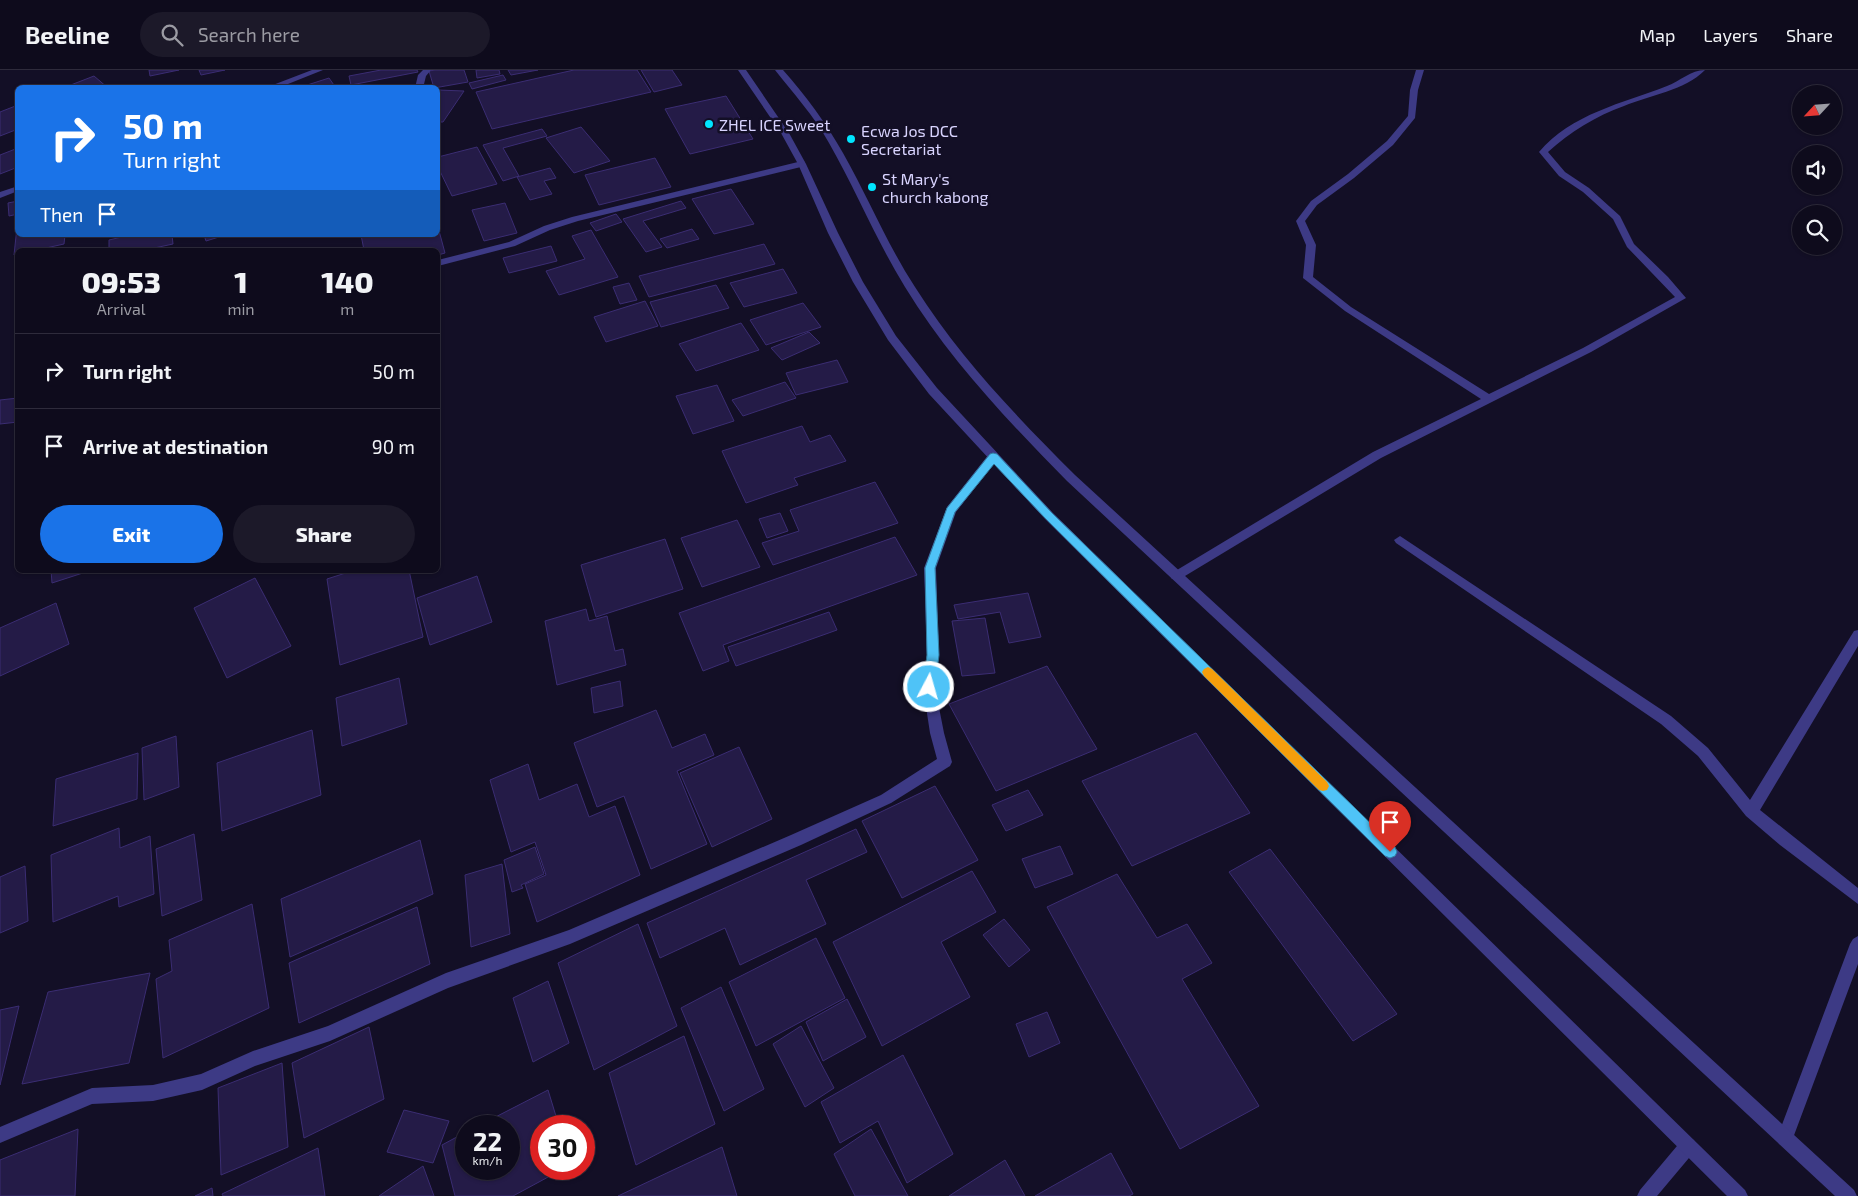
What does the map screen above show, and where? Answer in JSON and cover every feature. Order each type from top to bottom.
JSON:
[{"type":"street","points":[[277,85],[319,70]]},
{"type":"street","points":[[420,85],[422,75],[427,70]]},
{"type":"street","points":[[742,70],[785,133],[802,164],[850,266],[892,338],[933,391],[1049,516],[1740,1196]]},
{"type":"street","points":[[779,70],[815,116],[838,152],[892,257],[914,295],[975,376],[1016,423],[1071,478],[1176,576],[1848,1196]]},
{"type":"street","points":[[1420,70],[1414,90],[1412,116],[1390,143],[1351,176],[1314,203],[1300,222],[1311,245],[1308,278],[1348,309],[1489,399]]},
{"type":"street","points":[[1176,576],[1377,455],[1587,350],[1681,298],[1665,279],[1630,245],[1617,218],[1586,190],[1562,174],[1543,152],[1558,138],[1611,108],[1673,86],[1693,77],[1700,70]]},
{"type":"street","points":[[440,262],[512,244],[547,228],[575,219],[802,164]]},
{"type":"street","points":[[0,195],[15,189]]},
{"type":"street","points":[[0,1135],[92,1096],[153,1093],[202,1082],[253,1059],[330,1033],[446,981],[570,937],[796,840],[886,799],[945,762],[937,733],[929,687],[933,655],[930,568],[951,510],[993,457]]},
{"type":"street","points":[[1400,540],[1666,720],[1703,752],[1752,811],[1785,840],[1858,897]]},
{"type":"street","points":[[1752,811],[1858,635]]},
{"type":"street","points":[[1785,1138],[1858,944]]},
{"type":"street","points":[[1646,1196],[1688,1146]]},
{"type":"building","points":[[149,70],[179,70],[150,76]]},
{"type":"building","points":[[199,70],[225,70],[201,75]]},
{"type":"building","points":[[381,70],[417,70],[418,72],[351,85],[349,76]]},
{"type":"building","points":[[464,70],[468,82],[440,87],[440,85],[433,85],[429,71]]},
{"type":"building","points":[[476,70],[499,70],[500,74],[477,78]]},
{"type":"building","points":[[508,70],[538,70],[511,75]]},
{"type":"building","points":[[574,70],[637,70],[651,92],[492,129],[476,92]]},
{"type":"building","points":[[641,70],[672,70],[682,85],[654,92]]},
{"type":"building","points":[[503,75],[506,80],[472,89],[469,83]]},
{"type":"building","points":[[94,76],[104,85],[71,85]]},
{"type":"building","points":[[329,78],[334,85],[307,85]]},
{"type":"building","points":[[440,90],[464,91],[443,122],[440,122]]},
{"type":"building","name":"ZHEL ICE Sweet","points":[[726,96],[753,139],[690,154],[665,109]]},
{"type":"building","points":[[15,106],[15,130],[0,136],[0,112]]},
{"type":"building","points":[[581,127],[610,161],[574,173],[546,138]]},
{"type":"building","points":[[542,129],[547,136],[503,148],[519,176],[503,181],[483,145]]},
{"type":"building","points":[[477,147],[497,184],[452,196],[440,171],[440,156]]},
{"type":"building","points":[[15,149],[15,168],[0,174],[0,155]]},
{"type":"building","points":[[655,158],[671,187],[599,205],[585,175]]},
{"type":"building","points":[[550,168],[556,178],[544,181],[552,194],[530,200],[517,177]]},
{"type":"building","points":[[731,189],[754,224],[714,234],[692,199]]},
{"type":"building","points":[[681,201],[686,208],[643,221],[662,247],[646,252],[623,219]]},
{"type":"building","points":[[15,202],[15,215],[9,216],[8,203]]},
{"type":"building","points":[[505,203],[517,233],[484,241],[472,210]]},
{"type":"building","points":[[616,214],[622,222],[596,231],[590,223]]},
{"type":"building","points":[[692,229],[699,239],[667,248],[660,239]]},
{"type":"building","points":[[591,230],[618,277],[559,295],[546,271],[585,259],[572,236]]},
{"type":"building","points":[[440,234],[445,253],[440,254],[440,248],[364,248],[361,237],[440,237]]},
{"type":"building","points":[[16,237],[65,237],[64,244],[46,248],[15,248],[14,255]]},
{"type":"building","points":[[122,237],[172,237],[173,244],[154,248],[109,248],[109,240]]},
{"type":"building","points":[[205,237],[219,237],[206,241]]},
{"type":"building","points":[[764,244],[775,264],[649,297],[639,276]]},
{"type":"building","points":[[551,246],[557,261],[509,273],[503,258]]},
{"type":"building","points":[[783,269],[797,293],[744,307],[730,283]]},
{"type":"building","points":[[629,283],[637,300],[620,304],[613,287]]},
{"type":"building","points":[[716,285],[729,308],[661,327],[650,302]]},
{"type":"building","points":[[645,301],[658,326],[606,342],[594,317]]},
{"type":"building","points":[[803,303],[821,327],[766,345],[750,320]]},
{"type":"building","points":[[741,323],[759,350],[696,371],[679,344]]},
{"type":"building","points":[[809,332],[820,343],[782,360],[771,348]]},
{"type":"building","points":[[837,360],[848,382],[796,395],[786,373]]},
{"type":"building","points":[[785,382],[796,398],[743,416],[732,400]]},
{"type":"building","points":[[717,385],[734,421],[693,434],[676,396]]},
{"type":"building","points":[[15,398],[15,422],[0,424],[0,400]]},
{"type":"building","points":[[802,426],[810,442],[830,435],[846,461],[794,478],[798,485],[746,503],[722,451]]},
{"type":"building","points":[[875,482],[898,523],[773,565],[762,543],[799,531],[790,510]]},
{"type":"building","points":[[780,513],[788,531],[767,538],[759,519]]},
{"type":"building","points":[[737,520],[760,567],[702,587],[681,538]]},
{"type":"building","points":[[895,537],[917,575],[723,645],[729,661],[703,671],[679,613]]},
{"type":"building","points":[[665,539],[683,589],[596,617],[581,565]]},
{"type":"building","points":[[51,573],[83,573],[52,583]]},
{"type":"building","points":[[346,573],[410,573],[423,637],[340,665],[327,579]]},
{"type":"building","points":[[477,576],[492,622],[430,645],[417,598]]},
{"type":"building","points":[[255,578],[291,646],[227,678],[194,608]]},
{"type":"building","points":[[1028,593],[1041,637],[1009,643],[1000,612],[958,619],[954,605]]},
{"type":"building","points":[[56,603],[69,644],[0,676],[0,628]]},
{"type":"building","points":[[586,609],[589,621],[607,616],[615,651],[623,649],[626,665],[557,685],[545,621]]},
{"type":"building","points":[[829,612],[837,630],[736,666],[728,647]]},
{"type":"building","points":[[985,618],[995,673],[962,676],[952,621]]},
{"type":"building","points":[[1047,666],[1097,749],[996,791],[949,704]]},
{"type":"building","points":[[399,678],[407,724],[342,746],[336,698]]},
{"type":"building","points":[[620,681],[623,706],[594,713],[591,688]]},
{"type":"building","points":[[656,710],[672,748],[705,734],[714,755],[677,771],[707,844],[651,869],[624,796],[597,807],[574,743]]},
{"type":"building","points":[[312,730],[321,795],[222,831],[217,763]]},
{"type":"building","points":[[1196,733],[1250,813],[1132,866],[1082,781]]},
{"type":"building","points":[[176,736],[179,787],[144,800],[142,748]]},
{"type":"building","points":[[739,747],[772,819],[712,847],[680,773]]},
{"type":"building","points":[[138,753],[137,799],[53,826],[56,779]]},
{"type":"building","points":[[528,764],[539,800],[577,784],[589,817],[615,806],[640,875],[537,922],[525,884],[546,875],[535,842],[511,852],[490,780]]},
{"type":"building","points":[[935,786],[978,860],[902,898],[862,821]]},
{"type":"building","points":[[1028,790],[1043,815],[1006,831],[992,805]]},
{"type":"building","points":[[119,828],[120,848],[150,836],[154,894],[119,907],[118,896],[53,922],[51,855]]},
{"type":"building","points":[[856,829],[867,852],[806,880],[826,924],[740,965],[725,928],[660,958],[647,923]]},
{"type":"building","points":[[194,834],[202,900],[162,916],[156,849]]},
{"type":"building","points":[[420,840],[433,894],[290,957],[281,899]]},
{"type":"building","points":[[1060,846],[1073,874],[1035,888],[1022,859]]},
{"type":"building","points":[[535,847],[544,874],[521,885],[523,888],[512,892],[504,860]]},
{"type":"building","points":[[1270,849],[1397,1014],[1353,1041],[1229,872]]},
{"type":"building","points":[[502,864],[510,934],[471,947],[465,875]]},
{"type":"building","points":[[25,866],[28,921],[0,933],[0,877]]},
{"type":"building","points":[[972,871],[996,912],[941,942],[970,997],[882,1046],[833,942]]},
{"type":"building","points":[[1117,874],[1157,938],[1187,924],[1212,963],[1182,979],[1259,1106],[1180,1149],[1047,907]]},
{"type":"building","points":[[252,904],[269,1008],[163,1058],[156,979],[172,971],[169,940]]},
{"type":"building","points":[[417,907],[430,964],[299,1023],[289,963]]},
{"type":"building","points":[[1004,919],[1030,950],[1009,967],[983,935]]},
{"type":"building","points":[[638,924],[677,1026],[594,1070],[558,963]]},
{"type":"building","points":[[816,938],[845,998],[756,1046],[729,982]]},
{"type":"building","points":[[150,973],[129,1063],[22,1084],[48,992]]},
{"type":"building","points":[[548,981],[569,1043],[533,1062],[513,998]]},
{"type":"building","points":[[721,987],[764,1089],[724,1111],[681,1008]]},
{"type":"building","points":[[847,999],[866,1037],[823,1061],[806,1022]]},
{"type":"building","points":[[19,1006],[0,1085],[0,1010]]},
{"type":"building","points":[[1047,1012],[1060,1043],[1029,1057],[1016,1024]]},
{"type":"building","points":[[801,1026],[834,1088],[805,1107],[773,1044]]},
{"type":"building","points":[[369,1027],[384,1099],[304,1138],[292,1063]]},
{"type":"building","points":[[684,1036],[715,1124],[636,1165],[609,1073]]},
{"type":"building","points":[[903,1055],[953,1154],[907,1183],[878,1121],[840,1143],[821,1102]]},
{"type":"building","points":[[282,1063],[288,1147],[221,1175],[218,1088]]},
{"type":"building","points":[[548,1090],[556,1115],[530,1115],[530,1180],[543,1180],[513,1196],[455,1196],[442,1145],[455,1138],[455,1180],[520,1180],[520,1115],[499,1115]]},
{"type":"building","points":[[404,1110],[449,1121],[433,1163],[387,1152]]},
{"type":"building","points":[[78,1129],[75,1196],[0,1196],[0,1160]]},
{"type":"building","points":[[871,1129],[908,1196],[855,1196],[834,1154]]},
{"type":"building","points":[[722,1147],[737,1196],[618,1196]]},
{"type":"building","points":[[318,1148],[325,1196],[223,1196],[222,1194]]},
{"type":"building","points":[[1111,1153],[1133,1194],[1129,1196],[1035,1196]]},
{"type":"building","points":[[1005,1160],[1025,1196],[949,1196]]},
{"type":"building","points":[[423,1166],[434,1196],[379,1196]]},
{"type":"building","points":[[212,1188],[213,1196],[195,1196]]},
{"type":"slow traffic","points":[[1208,672],[1323,786]]},
{"type":"place","name":"ZHEL ICE Sweet","points":[[709,124]]},
{"type":"place","name":"Ecwa Jos DCC Secretariat","points":[[851,139]]},
{"type":"place","name":"St Mary's church kabong","points":[[872,187]]},
{"type":"route","points":[[929,687],[933,655],[930,568],[951,510],[993,457],[1049,516],[1390,852]]}]
